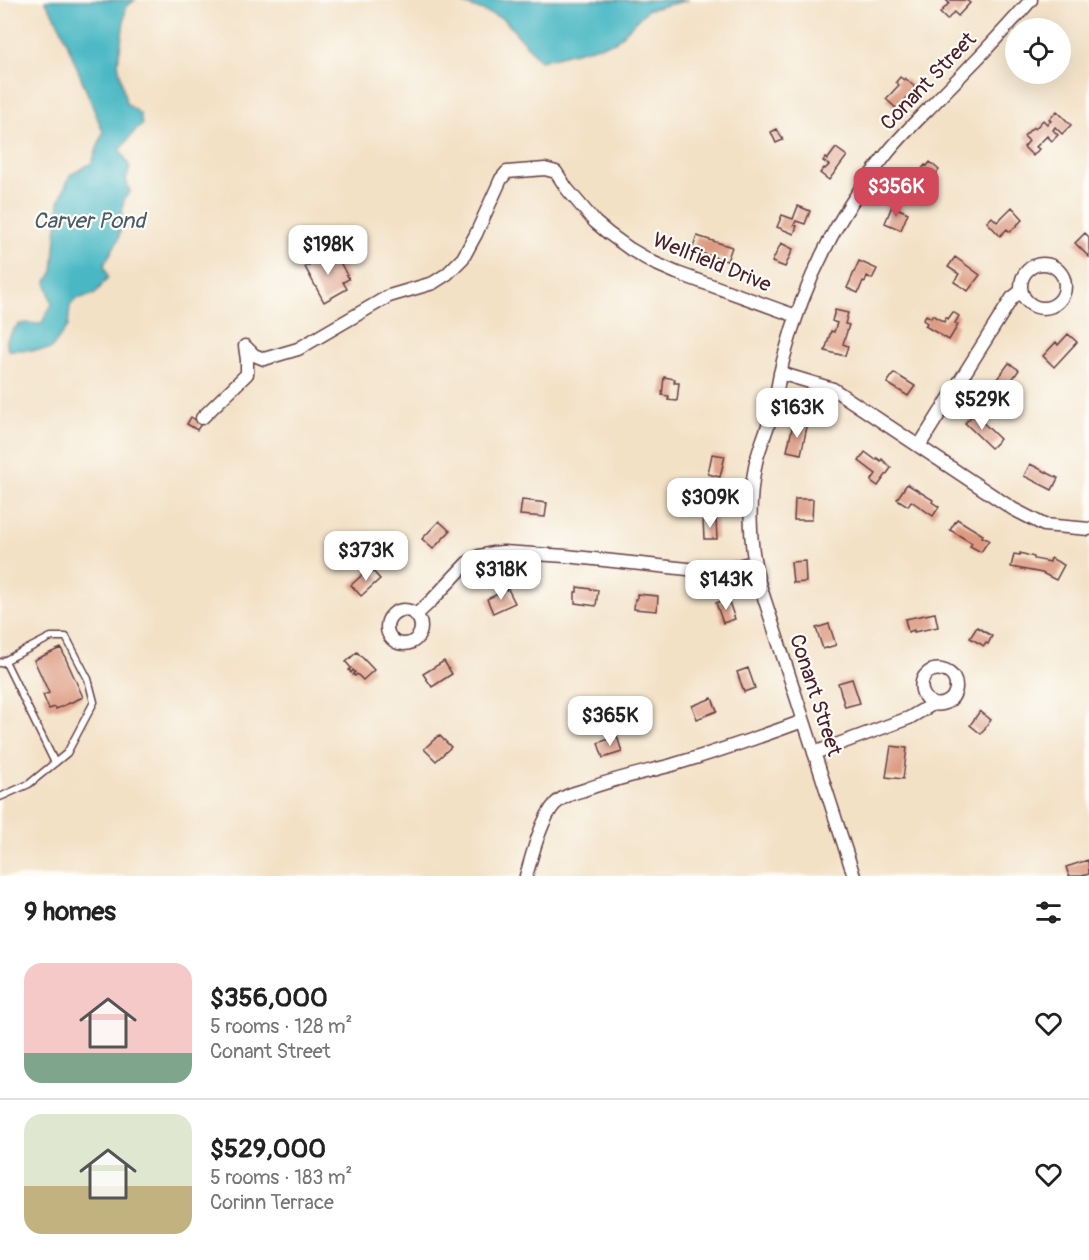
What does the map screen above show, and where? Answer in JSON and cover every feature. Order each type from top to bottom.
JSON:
[{"type":"street","name":"Conant Street","points":[[854,876],[760,588],[754,562],[751,524],[756,462],[772,412],[796,316],[825,247],[876,168],[903,135],[1031,0]]},
{"type":"street","name":"Wellfield Drive","points":[[202,418],[247,374],[248,360],[245,346],[254,355],[264,359],[298,349],[389,296],[433,283],[447,274],[463,258],[501,179],[507,172],[545,169],[556,172],[595,222],[630,249],[677,273],[796,316]]},
{"type":"street","points":[[919,446],[1012,298],[1021,291]]},
{"type":"street","points":[[780,373],[833,389],[1013,509],[1044,525],[1089,529]]},
{"type":"street","points":[[416,615],[467,563],[479,556],[492,553],[566,556],[697,570],[729,568],[754,562]]},
{"type":"street","points":[[814,753],[909,718],[933,704]]},
{"type":"street","points":[[526,876],[546,820],[556,803],[565,797],[615,779],[672,765],[719,750],[803,721]]},
{"type":"lane","points":[[0,797],[29,784],[68,753],[94,702],[88,679],[66,637],[51,637],[2,662],[55,763]]},
{"type":"water","name":"Carver Pond","points":[[45,0],[135,0],[126,7],[118,63],[126,103],[140,114],[142,125],[120,150],[130,167],[126,180],[130,192],[124,199],[119,238],[104,265],[108,277],[95,294],[76,299],[70,306],[68,326],[51,349],[8,350],[6,341],[16,326],[23,323],[41,324],[52,304],[46,282],[53,272],[59,202],[70,175],[92,163],[103,132],[61,28]]},
{"type":"water","points":[[454,0],[688,0],[647,10],[615,42],[540,61],[504,19]]},
{"type":"building","points":[[946,0],[966,0],[970,3],[958,16],[954,12],[947,20],[940,13],[949,3]]},
{"type":"building","points":[[900,77],[904,80],[905,78],[916,88],[905,100],[907,102],[898,110],[886,99],[899,85],[896,82]]},
{"type":"building","points":[[1057,111],[1071,125],[1062,134],[1055,127],[1053,130],[1058,135],[1052,141],[1047,136],[1036,147],[1039,149],[1033,156],[1024,147],[1029,141],[1024,136],[1043,120],[1047,124],[1051,121],[1049,119]]},
{"type":"building","points":[[777,129],[783,140],[776,143],[771,132]]},
{"type":"building","points":[[836,148],[847,156],[829,180],[820,173],[829,165],[823,161],[825,158],[827,160]]},
{"type":"building","points":[[930,162],[939,170],[924,187],[914,179]]},
{"type":"building","points":[[798,206],[810,211],[805,224],[796,221],[794,234],[777,227],[782,215],[793,219]]},
{"type":"building","points":[[892,206],[908,213],[901,230],[885,223]]},
{"type":"building","points":[[1012,207],[1023,219],[1010,232],[1007,229],[1000,236],[987,222],[992,217],[997,222]]},
{"type":"building","points":[[1085,233],[1089,237],[1089,257],[1075,243]]},
{"type":"building","points":[[697,236],[732,247],[727,261],[692,250]]},
{"type":"building","points":[[781,243],[793,249],[785,267],[772,262]]},
{"type":"building","points":[[334,251],[349,279],[343,282],[347,289],[324,302],[305,267]]},
{"type":"building","points":[[955,257],[980,275],[968,291],[954,282],[959,274],[948,267]]},
{"type":"building","points":[[859,261],[877,269],[872,279],[867,276],[865,282],[863,281],[858,293],[847,288]]},
{"type":"building","points":[[835,310],[848,313],[845,324],[849,325],[843,344],[848,346],[845,356],[825,351],[831,331],[834,332],[837,323],[832,321]]},
{"type":"building","points":[[953,312],[959,316],[955,323],[958,325],[949,340],[925,326],[927,323],[923,320],[926,315],[931,318],[932,315],[944,322],[946,317],[948,319]]},
{"type":"building","points":[[1068,334],[1077,342],[1054,367],[1043,356],[1056,342],[1058,345]]},
{"type":"building","points":[[1009,363],[1019,370],[1002,394],[991,387]]},
{"type":"building","points":[[894,373],[915,386],[908,396],[887,383]]},
{"type":"building","points":[[664,377],[675,379],[674,383],[679,383],[677,401],[668,400],[669,396],[662,395]]},
{"type":"building","points":[[974,414],[1000,439],[991,448],[965,423]]},
{"type":"building","points":[[191,417],[201,424],[197,430],[187,424]]},
{"type":"building","points":[[793,424],[807,427],[801,454],[787,451]]},
{"type":"building","points":[[865,452],[876,460],[877,458],[881,461],[882,459],[891,468],[878,486],[871,481],[876,474],[859,461]]},
{"type":"building","points":[[712,454],[725,456],[720,477],[708,474]]},
{"type":"building","points":[[1030,464],[1058,478],[1052,490],[1024,476]]},
{"type":"building","points":[[907,484],[933,500],[932,502],[939,507],[933,516],[911,501],[908,506],[897,499]]},
{"type":"building","points":[[795,499],[813,499],[812,520],[794,520]]},
{"type":"building","points":[[522,500],[547,503],[545,517],[520,515]]},
{"type":"building","points":[[703,519],[716,519],[717,539],[704,539]]},
{"type":"building","points":[[957,519],[989,540],[981,552],[970,546],[972,543],[950,530]]},
{"type":"building","points":[[439,521],[450,531],[433,549],[422,539]]},
{"type":"building","points":[[1020,553],[1050,562],[1051,558],[1064,565],[1056,580],[1042,573],[1011,567],[1014,554],[1020,555]]},
{"type":"building","points":[[805,561],[806,582],[793,583],[791,562]]},
{"type":"building","points":[[370,568],[380,579],[361,596],[351,585]]},
{"type":"building","points":[[577,587],[598,590],[596,606],[575,603]]},
{"type":"building","points":[[508,589],[515,603],[493,613],[487,599]]},
{"type":"building","points":[[637,594],[658,596],[657,611],[634,609]]},
{"type":"building","points":[[728,599],[735,619],[723,623],[716,603]]},
{"type":"building","points":[[935,613],[938,627],[908,632],[905,619]]},
{"type":"building","points":[[829,624],[836,645],[823,649],[816,628]]},
{"type":"building","points":[[977,627],[992,636],[988,644],[984,646],[970,638]]},
{"type":"building","points":[[61,648],[83,697],[56,709],[55,707],[49,709],[43,695],[49,693],[34,660]]},
{"type":"building","points":[[357,652],[374,670],[363,680],[357,674],[353,675],[355,672],[353,670],[351,673],[349,670],[351,668],[346,662]]},
{"type":"building","points":[[444,661],[452,674],[432,687],[423,674]]},
{"type":"building","points":[[748,668],[755,688],[744,692],[737,672]]},
{"type":"building","points":[[852,679],[860,703],[845,707],[838,683]]},
{"type":"building","points":[[712,698],[717,711],[697,719],[692,706]]},
{"type":"building","points":[[980,711],[991,720],[981,734],[970,725]]},
{"type":"building","points":[[439,735],[451,747],[436,761],[424,749]]},
{"type":"building","points":[[617,736],[622,752],[603,758],[598,743]]},
{"type":"building","points":[[891,746],[907,748],[903,779],[886,777]]},
{"type":"building","points":[[1088,860],[1089,874],[1069,876],[1066,867]]}]
